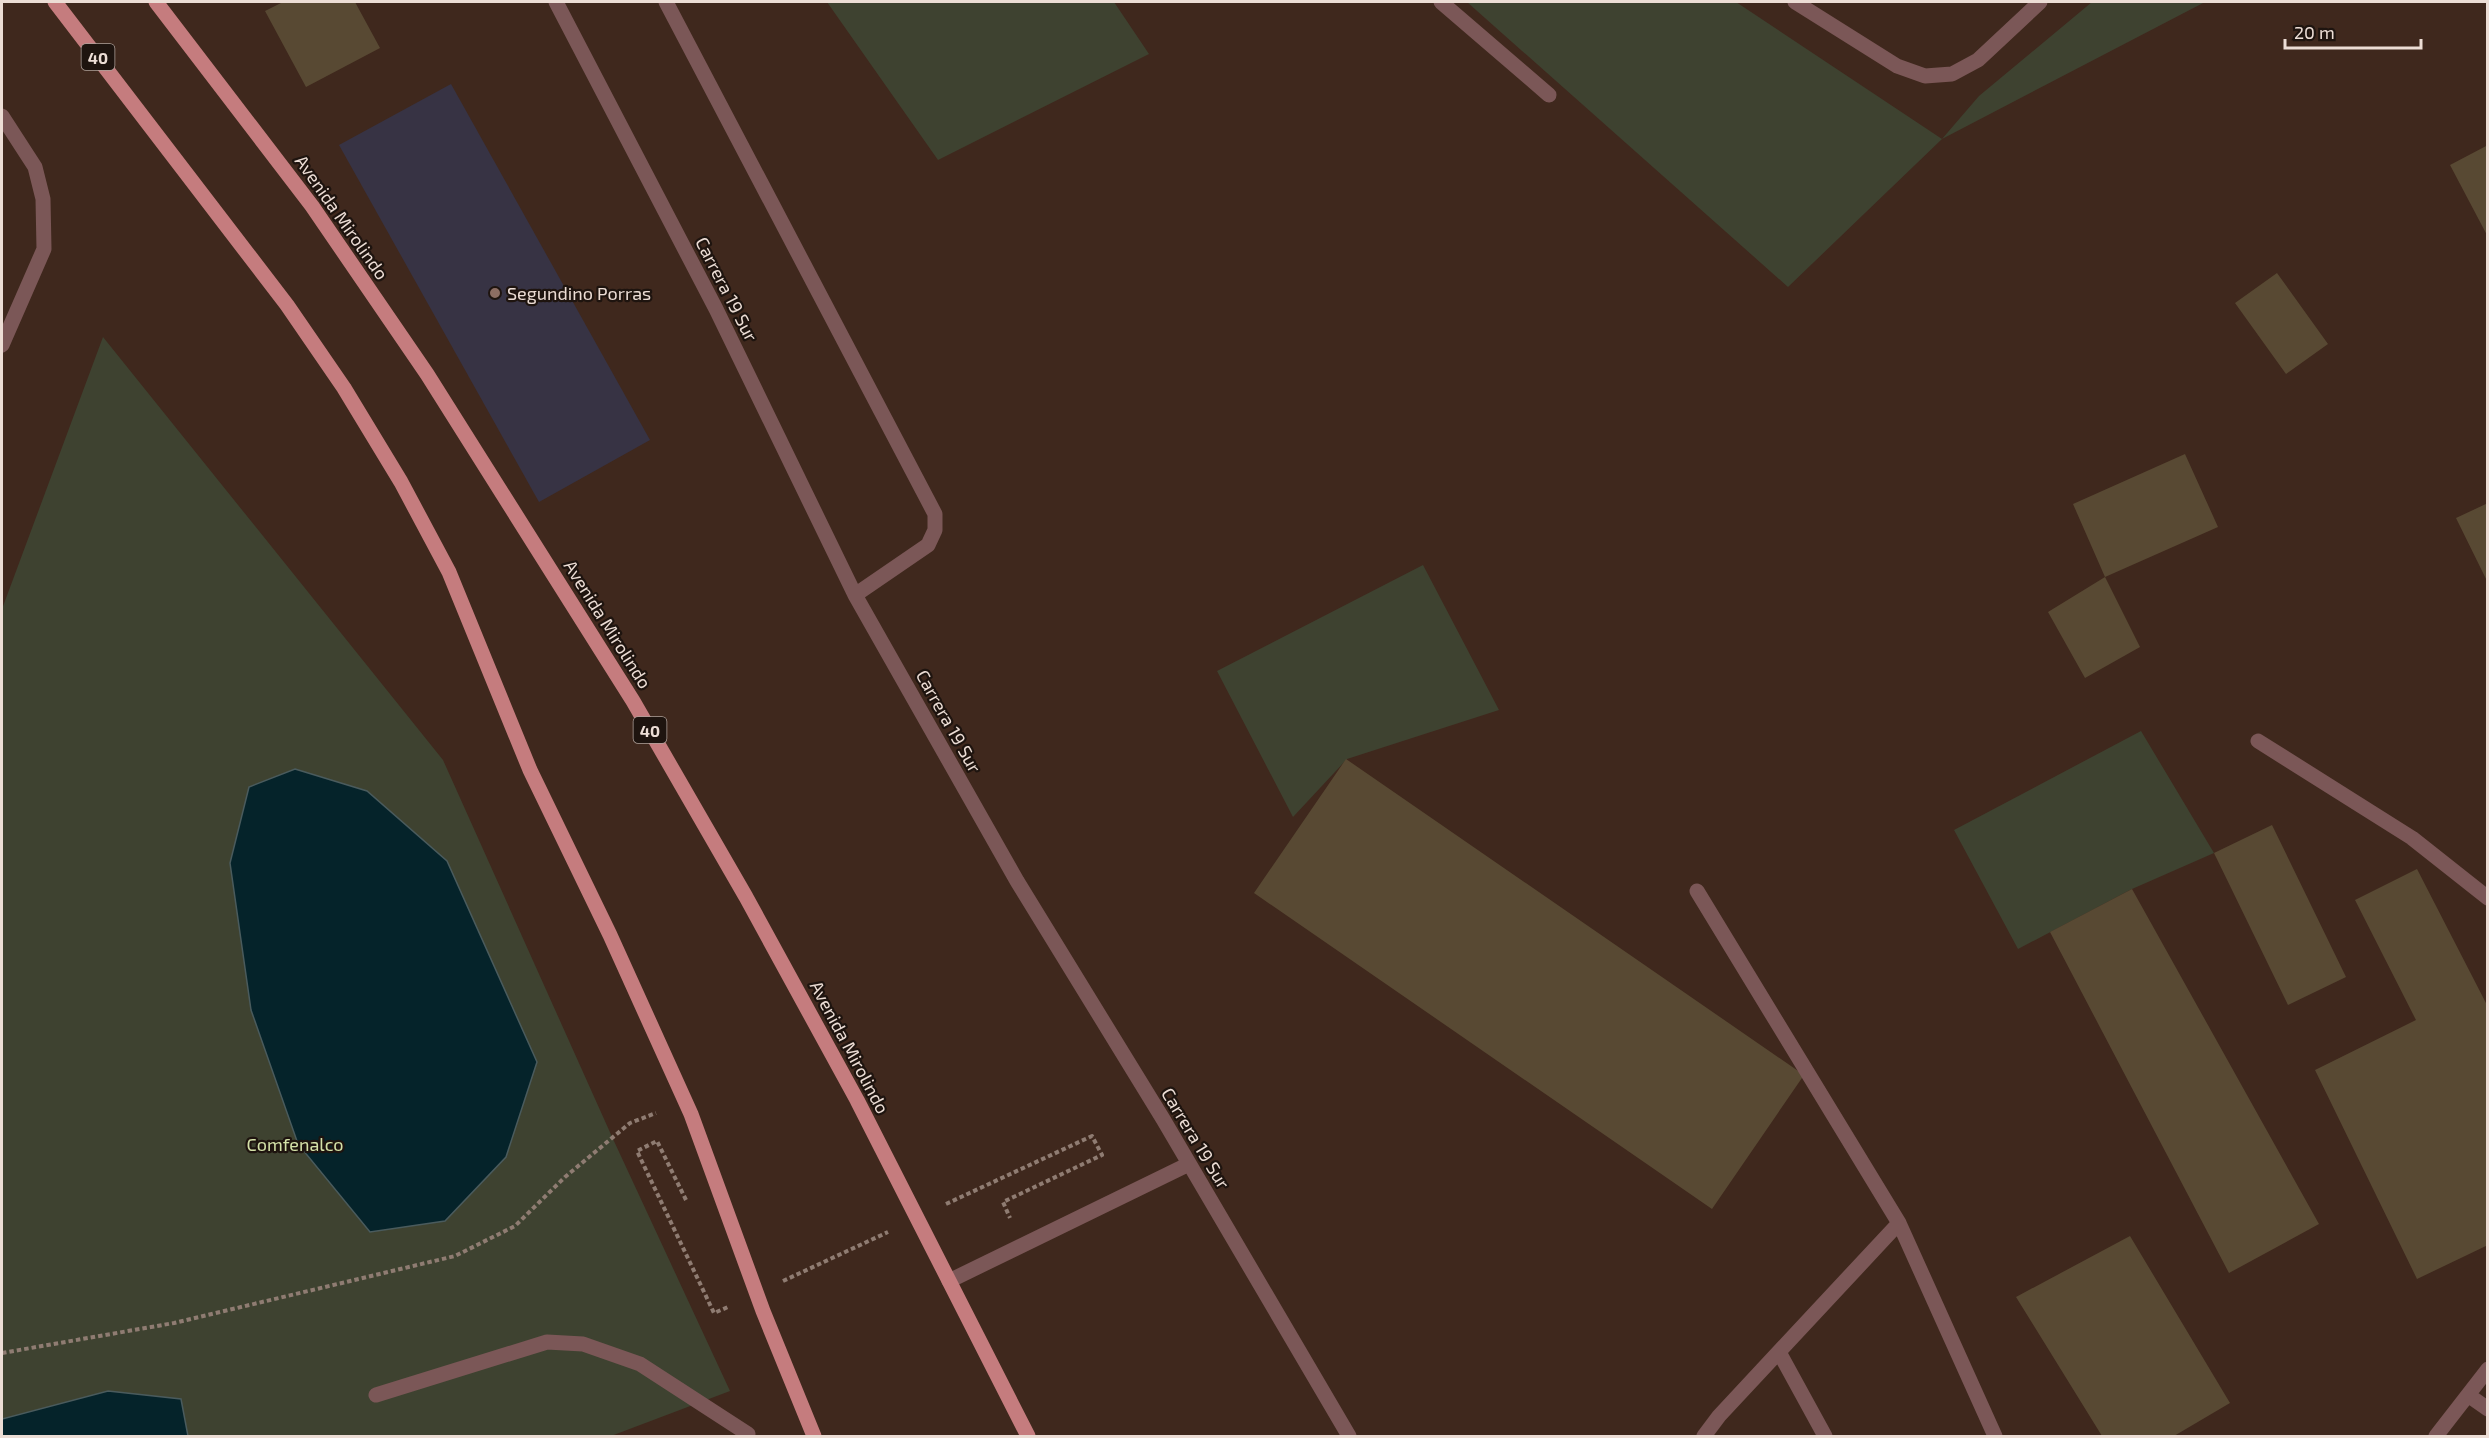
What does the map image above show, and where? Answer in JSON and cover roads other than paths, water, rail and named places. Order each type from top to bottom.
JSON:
[{"type":"main road","name":"40","points":[[55,2],[201,190],[306,333],[350,398],[400,482],[449,572],[530,770],[610,935],[691,1114],[767,1320],[814,1437]]},
{"type":"main road","name":"Avenida Mirolindo","points":[[156,2],[312,206],[393,324],[427,374],[633,701],[746,897],[857,1100],[1028,1437]]},
{"type":"street","name":"Carrera 19 Sur","points":[[556,2],[716,309],[855,595],[1017,881],[1189,1164],[1349,1437]]},
{"type":"street","points":[[666,2],[935,514],[935,530],[928,545],[855,595]]},
{"type":"street","points":[[1442,2],[1549,95]]},
{"type":"street","points":[[1795,2],[1897,66],[1925,76],[1952,74],[1978,60],[2040,2]]},
{"type":"street","points":[[2,116],[35,167],[43,199],[44,249],[2,345]]},
{"type":"street","points":[[2258,741],[2412,838],[2487,898]]},
{"type":"street","points":[[1697,891],[1899,1223],[1995,1437]]},
{"type":"street","points":[[949,1281],[1189,1164]]},
{"type":"street","points":[[1704,1437],[1719,1416],[1899,1223]]},
{"type":"street","points":[[376,1395],[547,1341],[583,1344],[640,1364],[746,1436]]},
{"type":"street","points":[[1779,1352],[1825,1437]]},
{"type":"street","points":[[2436,1437],[2487,1369]]},
{"type":"street","points":[[2468,1395],[2487,1409]]},
{"type":"water","points":[[295,769],[367,791],[447,861],[537,1062],[506,1157],[445,1221],[370,1232],[298,1144],[251,1010],[230,863],[249,787]]},
{"type":"water","points":[[108,1391],[181,1399],[188,1436],[2,1436],[2,1419]]},
{"type":"place","name":"Segundino Porras","points":[[495,293]]},
{"type":"park label","name":"Comfenalco","points":[[295,1144]]}]
